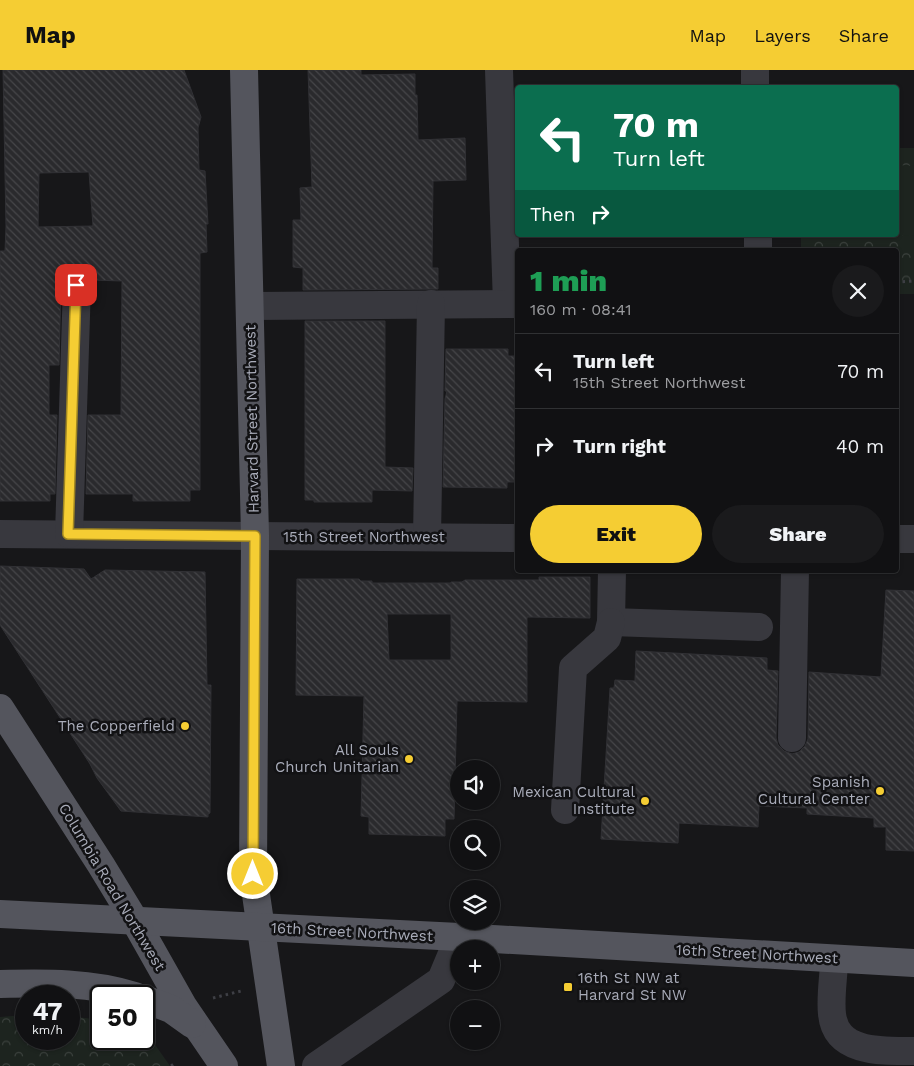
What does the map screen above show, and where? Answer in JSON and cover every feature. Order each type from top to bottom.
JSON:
[{"type":"main road","name":"Harvard Street Northwest","points":[[244,70],[255,536],[253,874],[281,1066]]},
{"type":"main road","name":"Columbia Road Northwest","points":[[0,708],[101,865],[195,1026],[224,1066]]},
{"type":"main road","name":"16th Street Northwest","points":[[7,919],[135,921],[460,937],[914,963]]},
{"type":"main road","points":[[0,984],[76,984],[90,986]]},
{"type":"main road","points":[[155,1003],[171,1009],[195,1026]]},
{"type":"street","points":[[250,306],[512,304],[498,70]]},
{"type":"street","points":[[755,70],[755,85]]},
{"type":"street","points":[[68,534],[76,285]]},
{"type":"street","points":[[427,537],[431,304]]},
{"type":"street","name":"15th Street Northwest","points":[[0,534],[515,538]]},
{"type":"street","points":[[899,539],[914,539]]},
{"type":"street","points":[[565,810],[573,668],[607,638],[611,622],[612,573]]},
{"type":"street","points":[[792,738],[795,573]]},
{"type":"street","points":[[611,622],[759,627]]},
{"type":"street","points":[[316,1066],[441,980],[460,937]]},
{"type":"street","points":[[834,959],[832,1014],[838,1034],[853,1044],[882,1051],[914,1051]]},
{"type":"path","points":[[899,282],[914,282]]},
{"type":"path","points":[[206,999],[247,990]]},
{"type":"green space","points":[[899,148],[914,148],[914,294],[899,294],[899,248],[801,248],[801,237],[899,237]]},
{"type":"green space","points":[[899,165],[914,166],[914,236],[899,235]]},
{"type":"green space","points":[[15,1016],[15,1050],[80,1050],[80,1017],[90,1019],[90,1050],[155,1050],[155,1045],[170,1066],[0,1066],[0,1017]]},
{"type":"building","points":[[3,70],[184,70],[201,117],[198,128],[199,170],[205,171],[208,224],[206,224],[207,252],[200,253],[200,490],[190,490],[190,501],[133,501],[133,494],[86,494],[88,415],[121,415],[122,281],[92,280],[86,272],[77,269],[69,272],[61,284],[59,365],[49,365],[49,415],[57,415],[55,494],[50,494],[50,501],[0,501],[0,251],[5,251]],"holes":[[[89,172],[93,226],[38,227],[39,173]]]},
{"type":"building","points":[[308,70],[361,70],[361,75],[415,74],[418,140],[465,138],[466,180],[433,181],[432,268],[438,268],[438,289],[303,290],[303,268],[293,267],[293,220],[301,220],[300,188],[312,187]]},
{"type":"building","points":[[305,321],[385,321],[385,467],[413,468],[412,491],[372,490],[372,502],[314,502],[314,500],[305,500]]},
{"type":"building","points":[[446,349],[508,349],[508,356],[515,356],[515,482],[507,482],[507,488],[443,487],[445,399],[447,391],[445,391]]},
{"type":"building","points":[[0,566],[84,569],[91,579],[105,570],[205,572],[207,685],[211,685],[210,813],[208,817],[121,811],[97,778],[90,764],[0,625]]},
{"type":"building","name":"All Souls Church Unitarian","points":[[539,577],[590,577],[590,618],[527,617],[527,702],[457,701],[456,760],[450,760],[450,810],[454,810],[454,819],[445,819],[445,836],[369,834],[369,817],[361,816],[364,696],[296,695],[297,579],[359,579],[361,581],[372,581],[372,583],[451,583],[465,580],[539,580]],"holes":[[[387,614],[451,614],[451,660],[389,660]]]},
{"type":"building","points":[[886,590],[914,591],[914,851],[886,850],[886,827],[874,827],[874,818],[807,814],[807,808],[759,806],[758,827],[679,823],[678,843],[601,839],[610,688],[614,688],[615,680],[635,681],[636,651],[767,658],[767,670],[778,671],[776,738],[778,745],[784,751],[792,754],[799,752],[805,746],[808,739],[809,672],[881,677]]},
{"type":"place","name":"The Copperfield","points":[[185,726]]},
{"type":"place","name":"All Souls Church Unitarian","points":[[409,759]]},
{"type":"place","name":"Spanish Cultural Center","points":[[880,791]]},
{"type":"place","name":"Mexican Cultural Institute","points":[[645,801]]},
{"type":"place","name":"16th St NW at Harvard St NW","points":[[568,987]]},
{"type":"route","points":[[76,285],[68,534],[255,536],[253,874]]}]
